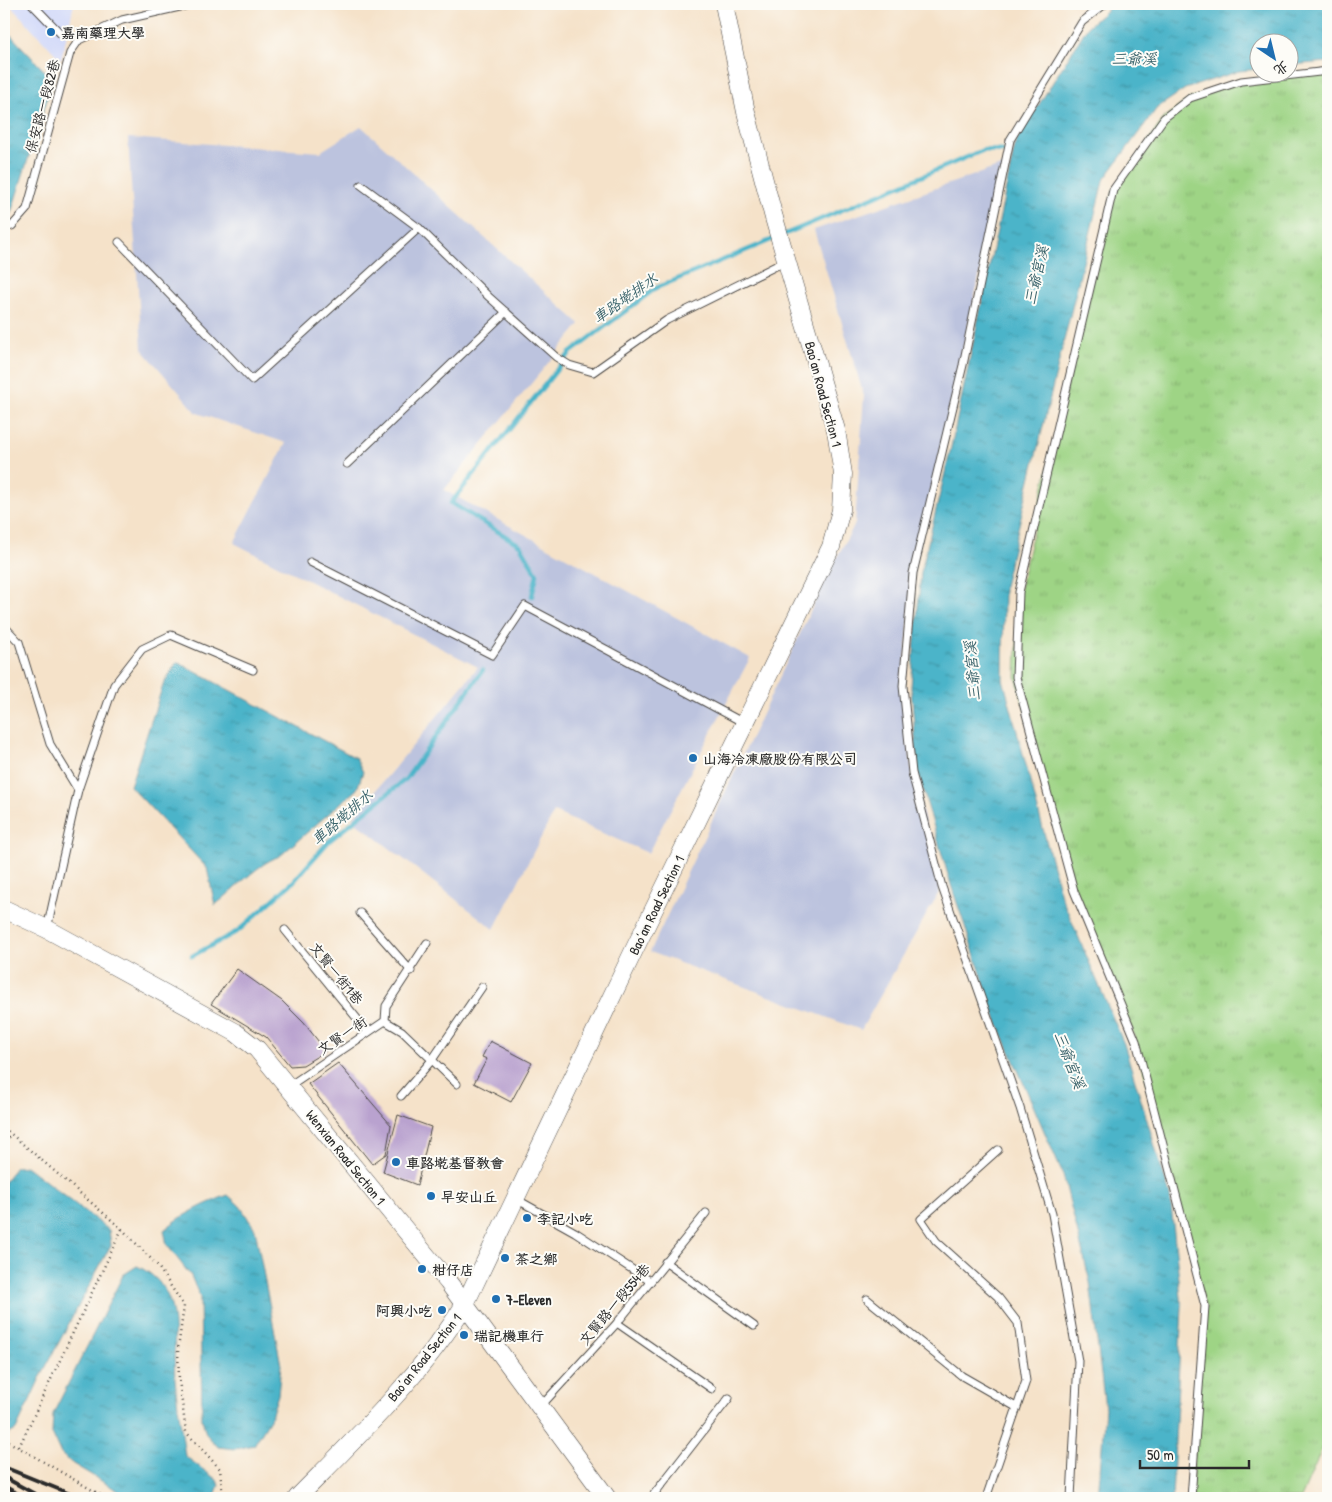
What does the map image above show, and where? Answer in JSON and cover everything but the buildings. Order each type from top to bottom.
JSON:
[{"type":"street","name":"Bao’an Road Section 1","points":[[297,1498],[372,1421],[449,1330],[465,1304],[635,948],[831,547],[842,499],[842,463],[836,430],[785,258],[746,112],[724,4]]},
{"type":"street","name":"Wenxian Road Section 1","points":[[4,909],[47,929],[235,1032],[257,1049],[465,1304],[607,1498]]},
{"type":"lane","points":[[32,4],[61,34]]},
{"type":"lane","name":"保安路一段82巷","points":[[4,228],[12,226],[27,209],[70,53],[79,40],[122,20],[193,4]]},
{"type":"lane","points":[[1071,1498],[1078,1361],[1052,1214],[1020,1108],[942,887],[912,773],[903,686],[913,573],[963,365],[1010,140],[1082,22],[1105,4]]},
{"type":"lane","points":[[1191,1498],[1205,1306],[1136,1041],[1074,891],[1016,677],[1019,592],[1113,190],[1164,118],[1190,98],[1241,82],[1328,72]]},
{"type":"lane","points":[[361,185],[419,228],[506,312],[556,357],[569,365],[593,372],[667,320],[785,258]]},
{"type":"lane","points":[[119,242],[252,380],[419,228]]},
{"type":"lane","points":[[347,464],[506,312]]},
{"type":"lane","points":[[310,562],[492,655],[526,606],[746,724]]},
{"type":"lane","points":[[4,626],[18,642],[50,744],[78,790]]},
{"type":"lane","points":[[47,929],[78,790],[114,685],[142,649],[171,635],[253,670]]},
{"type":"lane","points":[[360,913],[411,971]]},
{"type":"lane","name":"文賢一街1巷","points":[[285,930],[368,1032]]},
{"type":"lane","name":"文賢一街","points":[[289,1086],[385,1021],[386,1006],[411,971],[427,943]]},
{"type":"lane","points":[[401,1096],[432,1060],[482,987]]},
{"type":"lane","points":[[385,1021],[402,1031],[457,1084]]},
{"type":"lane","points":[[986,1498],[1026,1380],[1018,1323],[998,1297],[936,1241],[921,1219],[998,1150]]},
{"type":"lane","points":[[515,1199],[575,1232],[650,1281]]},
{"type":"lane","name":"文賢路一段554巷","points":[[540,1409],[617,1323],[706,1213]]},
{"type":"lane","points":[[665,1262],[754,1326]]},
{"type":"lane","points":[[868,1299],[962,1376],[1016,1408]]},
{"type":"lane","points":[[617,1323],[712,1389]]},
{"type":"lane","points":[[651,1498],[729,1398]]},
{"type":"path","points":[[4,1128],[122,1229],[157,1265],[184,1306],[178,1349],[179,1380],[186,1432],[220,1469],[223,1498]]},
{"type":"path","points":[[4,1147],[10,1134]]},
{"type":"path","points":[[19,1447],[122,1229]]},
{"type":"path","points":[[4,1439],[106,1498]]},
{"type":"shaded area","name":"嘉南藥理大學","points":[[9,4],[74,4],[61,60]]},
{"type":"shaded area","points":[[361,126],[580,324],[444,490],[750,658],[648,853],[554,812],[494,929],[352,819],[478,667],[234,543],[286,443],[197,413],[142,349],[128,138],[320,152]]},
{"type":"shaded area","points":[[1004,165],[913,573],[903,686],[912,773],[942,887],[861,1030],[650,952],[830,570],[855,524],[864,396],[814,230]]},
{"type":"green space","points":[[1328,71],[1328,1435],[1301,1498],[1191,1498],[1205,1306],[1136,1041],[1074,891],[1016,677],[1019,592],[1113,190],[1164,118],[1190,98],[1241,81],[1300,82],[1300,74]]},
{"type":"water","name":"三爺溪","points":[[1114,4],[1328,4],[1328,62],[1300,64],[1300,32],[1250,32],[1250,70],[1239,71],[1185,89],[1157,108],[1103,181],[1004,586],[1003,679],[1061,896],[1124,1044],[1170,1196],[1182,1307],[1172,1498],[1098,1498],[1105,1408],[1090,1282],[1063,1175],[998,1024],[951,885],[918,773],[911,687],[921,572],[950,452],[1016,141],[1088,26]]},
{"type":"water","points":[[4,28],[53,80],[11,213],[4,214]]},
{"type":"water","points":[[177,662],[356,758],[363,772],[357,789],[280,856],[263,864],[215,905],[207,868],[130,786],[163,685]]},
{"type":"water","points":[[26,1166],[109,1230],[111,1245],[42,1374],[16,1430],[9,1434],[4,1431],[4,1182],[16,1167]]},
{"type":"water","points":[[228,1195],[240,1206],[255,1229],[281,1365],[278,1395],[270,1419],[254,1445],[235,1449],[218,1447],[206,1434],[202,1419],[200,1297],[191,1276],[167,1245],[164,1230],[194,1210]]},
{"type":"water","points":[[137,1266],[152,1275],[163,1287],[169,1300],[173,1315],[176,1389],[185,1456],[217,1480],[219,1485],[214,1498],[130,1498],[73,1464],[61,1454],[52,1434],[53,1414],[123,1275]]},
{"type":"waterway","name":"車路墘排水","points":[[783,235],[984,150],[1003,151]]},
{"type":"waterway","name":"車路墘排水","points":[[532,596],[537,574],[520,545],[451,503],[570,353],[656,288],[776,238]]},
{"type":"waterway","name":"車路墘排水","points":[[192,956],[238,931],[294,881],[329,841],[406,779],[483,670]]},
{"type":"railway","points":[[4,1467],[80,1498]]},
{"type":"railway","points":[[4,1477],[42,1498]]},
{"type":"railway","points":[[4,1486],[25,1498]]},
{"type":"place","name":"嘉南藥理大學","points":[[51,32]]},
{"type":"place","name":"山海冷凍廠股份有限公司","points":[[693,758]]},
{"type":"place","name":"車路墘基督教會","points":[[396,1162]]},
{"type":"place","name":"早安山丘","points":[[431,1196]]},
{"type":"place","name":"李記小吃","points":[[527,1218]]},
{"type":"place","name":"茶之鄉","points":[[505,1258]]},
{"type":"place","name":"柑仔店","points":[[422,1269]]},
{"type":"place","name":"7-Eleven","points":[[496,1299]]},
{"type":"place","name":"阿興小吃","points":[[442,1310]]},
{"type":"place","name":"瑞記機車行","points":[[464,1335]]},
{"type":"water label","name":"三爺宮溪","points":[[1036,275]]},
{"type":"water label","name":"三爺宮溪","points":[[972,671]]},
{"type":"water label","name":"三爺宮溪","points":[[1070,1060]]}]
